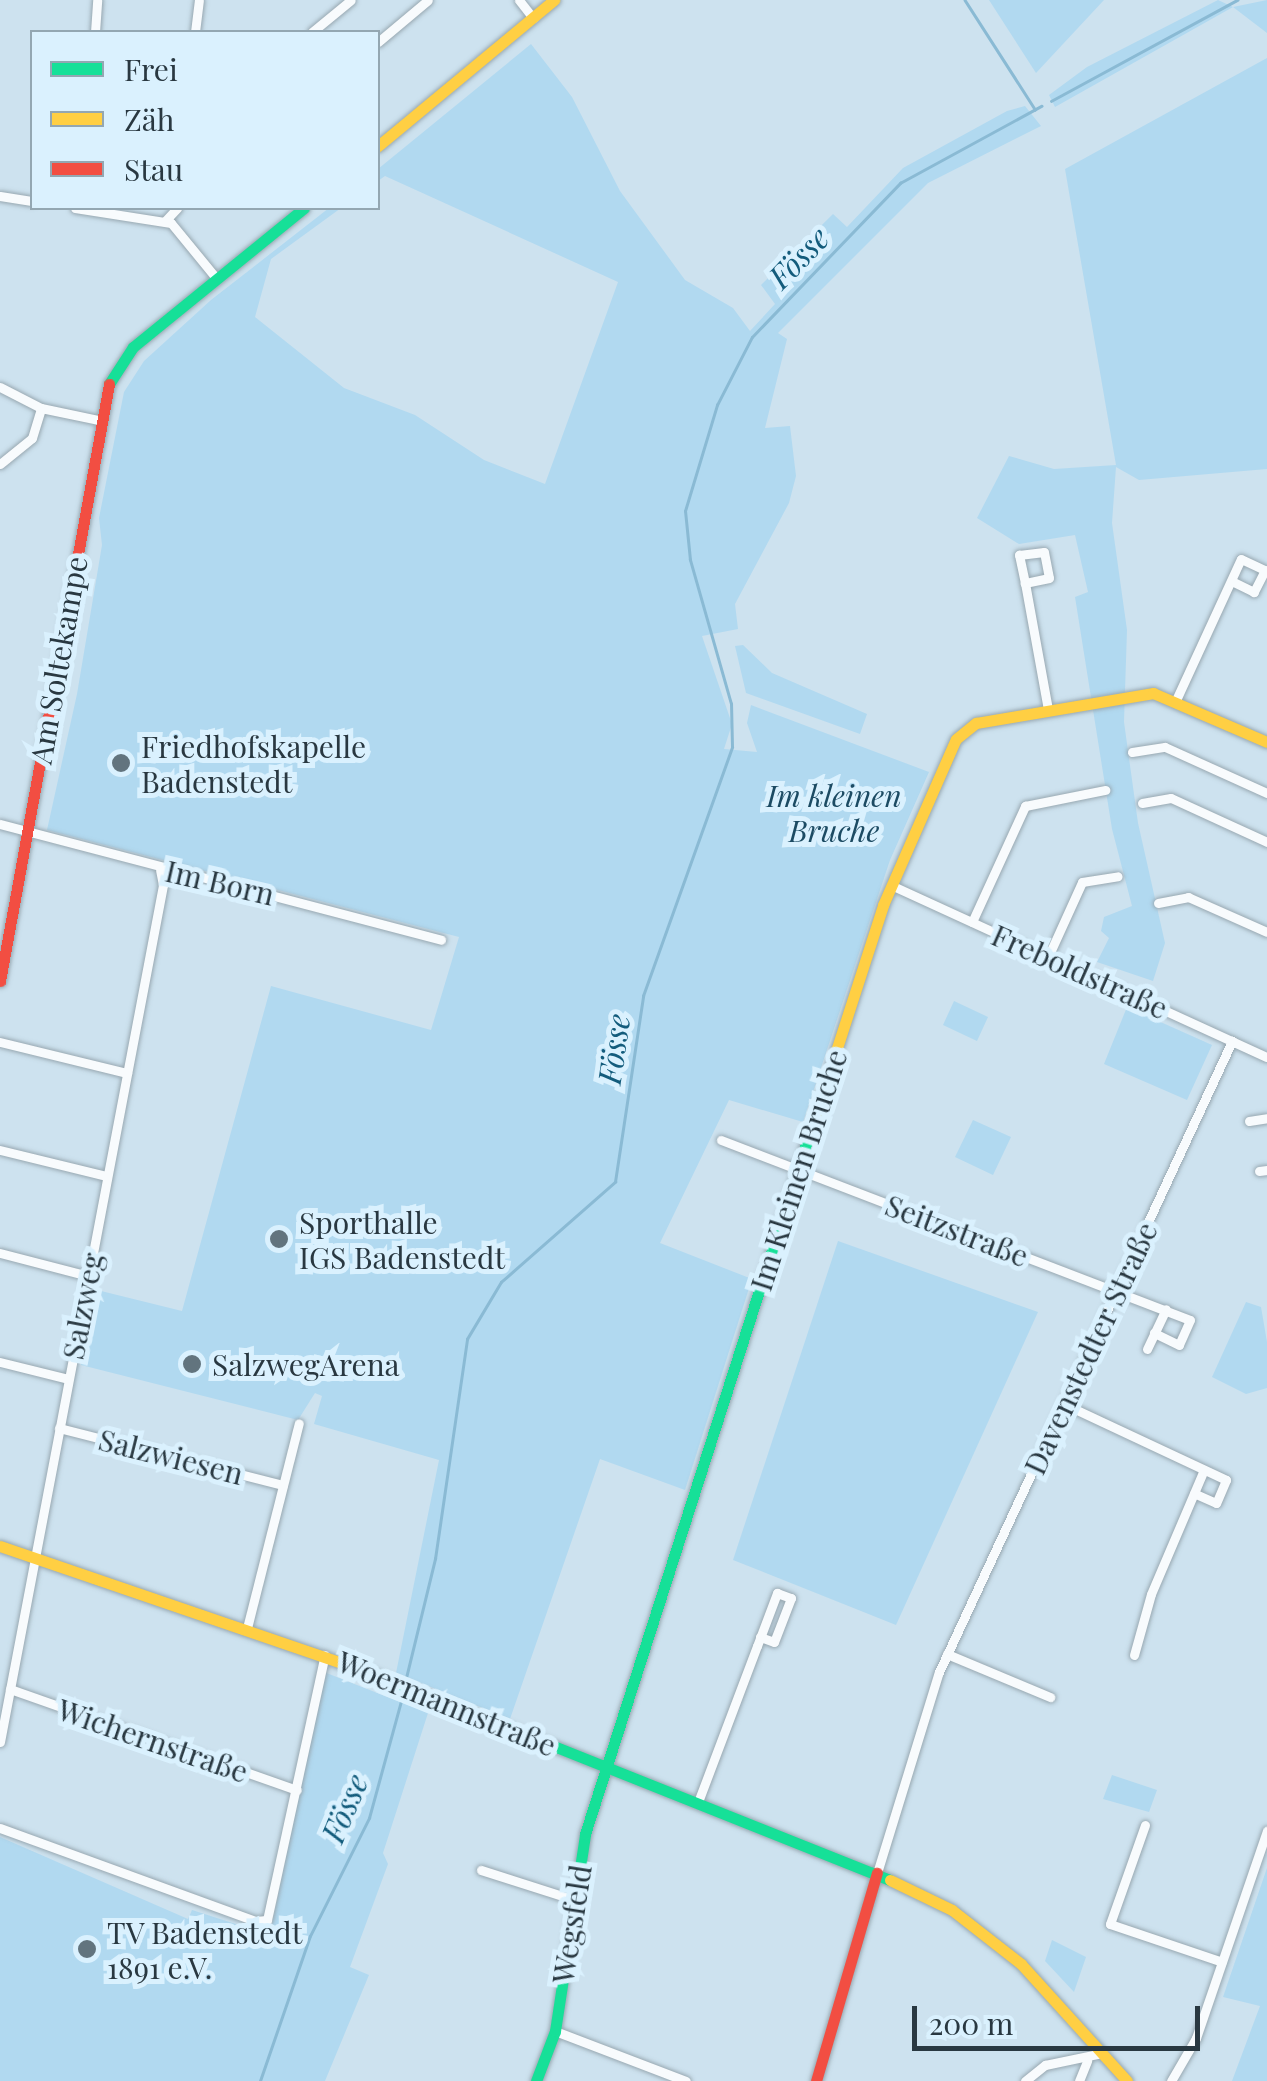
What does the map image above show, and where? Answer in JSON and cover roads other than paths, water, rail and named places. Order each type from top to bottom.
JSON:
[{"type":"street","points":[[94,30],[97,0]]},
{"type":"street","points":[[195,30],[200,0]]},
{"type":"street","points":[[314,30],[351,0]]},
{"type":"street","points":[[406,0],[415,10]]},
{"type":"street","points":[[380,40],[428,0]]},
{"type":"street","points":[[519,0],[532,18]]},
{"type":"street","points":[[380,144],[554,0]]},
{"type":"street","points":[[0,196],[30,201]]},
{"type":"street","points":[[90,210],[165,221],[216,278]]},
{"type":"street","points":[[165,221],[175,210]]},
{"type":"street","name":"Am Soltekampe","points":[[0,980],[98,420],[110,380],[133,347],[301,210]]},
{"type":"street","points":[[0,387],[41,408],[98,420]]},
{"type":"street","points":[[0,464],[32,438],[41,408]]},
{"type":"street","points":[[1231,581],[1176,700],[1267,741]]},
{"type":"street","points":[[1025,583],[1048,710]]},
{"type":"street","name":"Im Kleinen Bruche","points":[[606,1767],[893,886],[960,732],[1048,710],[1153,693],[1176,700]]},
{"type":"street","points":[[1132,752],[1165,747],[1267,794]]},
{"type":"street","points":[[972,922],[1024,806],[1105,790]]},
{"type":"street","points":[[1142,803],[1172,798],[1267,842]]},
{"type":"street","name":"Im Born","points":[[0,824],[160,870],[175,867],[441,940]]},
{"type":"street","name":"Salzweg","points":[[0,1742],[164,885],[160,870]]},
{"type":"street","points":[[1048,957],[1082,882],[1118,876]]},
{"type":"street","name":"Freboldstraße","points":[[893,886],[1267,1057]]},
{"type":"street","points":[[1158,904],[1188,897],[1267,932]]},
{"type":"street","points":[[0,1042],[127,1073]]},
{"type":"street","name":"Davenstedter Straße","points":[[816,2081],[882,1876],[928,1700],[1232,1042]]},
{"type":"street","points":[[1249,1122],[1267,1118]]},
{"type":"street","name":"Seitzstraße","points":[[721,1140],[1166,1309]]},
{"type":"street","points":[[0,1150],[107,1176]]},
{"type":"street","points":[[0,1254],[88,1276]]},
{"type":"street","points":[[1147,1349],[1154,1334],[1166,1309],[1190,1320],[1179,1345],[1154,1334]]},
{"type":"street","points":[[0,1362],[68,1380]]},
{"type":"street","points":[[1064,1404],[1226,1480],[1216,1503],[1194,1493]]},
{"type":"street","name":"Salzwiesen","points":[[247,1628],[299,1423]]},
{"type":"street","name":"Salzwiesen","points":[[59,1428],[283,1484]]},
{"type":"street","points":[[1134,1655],[1132,1644],[1204,1470]]},
{"type":"street","name":"Woermannstraße","points":[[0,1546],[324,1655],[882,1876],[952,1910],[1002,1947],[1127,2081]]},
{"type":"street","points":[[698,1802],[760,1637],[777,1593],[791,1598],[774,1642],[760,1637]]},
{"type":"street","points":[[948,1654],[1050,1696]]},
{"type":"street","points":[[0,1828],[255,1921],[267,1920],[324,1655]]},
{"type":"street","name":"Wichernstraße","points":[[10,1689],[297,1790]]},
{"type":"street","name":"Wegsfeld","points":[[536,2081],[554,2031],[585,1834],[606,1767]]},
{"type":"street","points":[[1145,1825],[1110,1924],[1222,1962]]},
{"type":"street","points":[[1171,2081],[1196,2038],[1267,1831]]},
{"type":"street","points":[[481,1870],[575,1900]]},
{"type":"street","points":[[554,2031],[686,2081]]},
{"type":"street","points":[[1024,2081],[1045,2066],[1087,2061],[1102,2053]]},
{"type":"street","points":[[1079,2081],[1087,2061]]},
{"type":"waterway","points":[[965,0],[1035,109]]},
{"type":"waterway","name":"Fösse","points":[[1051,101],[1237,0]]},
{"type":"waterway","name":"Fösse","points":[[405,1682],[435,1559],[467,1339],[501,1282],[615,1182],[643,996],[732,747],[731,704],[690,560],[685,511],[717,405],[752,337],[900,183],[1041,106]]},
{"type":"waterway","name":"Fösse","points":[[260,2081],[310,1936],[369,1818],[404,1690]]},
{"type":"place","name":"Friedhofskapelle Badenstedt","points":[[121,763]]},
{"type":"place","name":"Sporthalle IGS Badenstedt","points":[[279,1239]]},
{"type":"place","name":"SalzwegArena","points":[[192,1364]]},
{"type":"place","name":"TV Badenstedt 1891 e.V.","points":[[87,1949]]},
{"type":"park label","name":"Im kleinen Bruche","points":[[834,812]]}]
